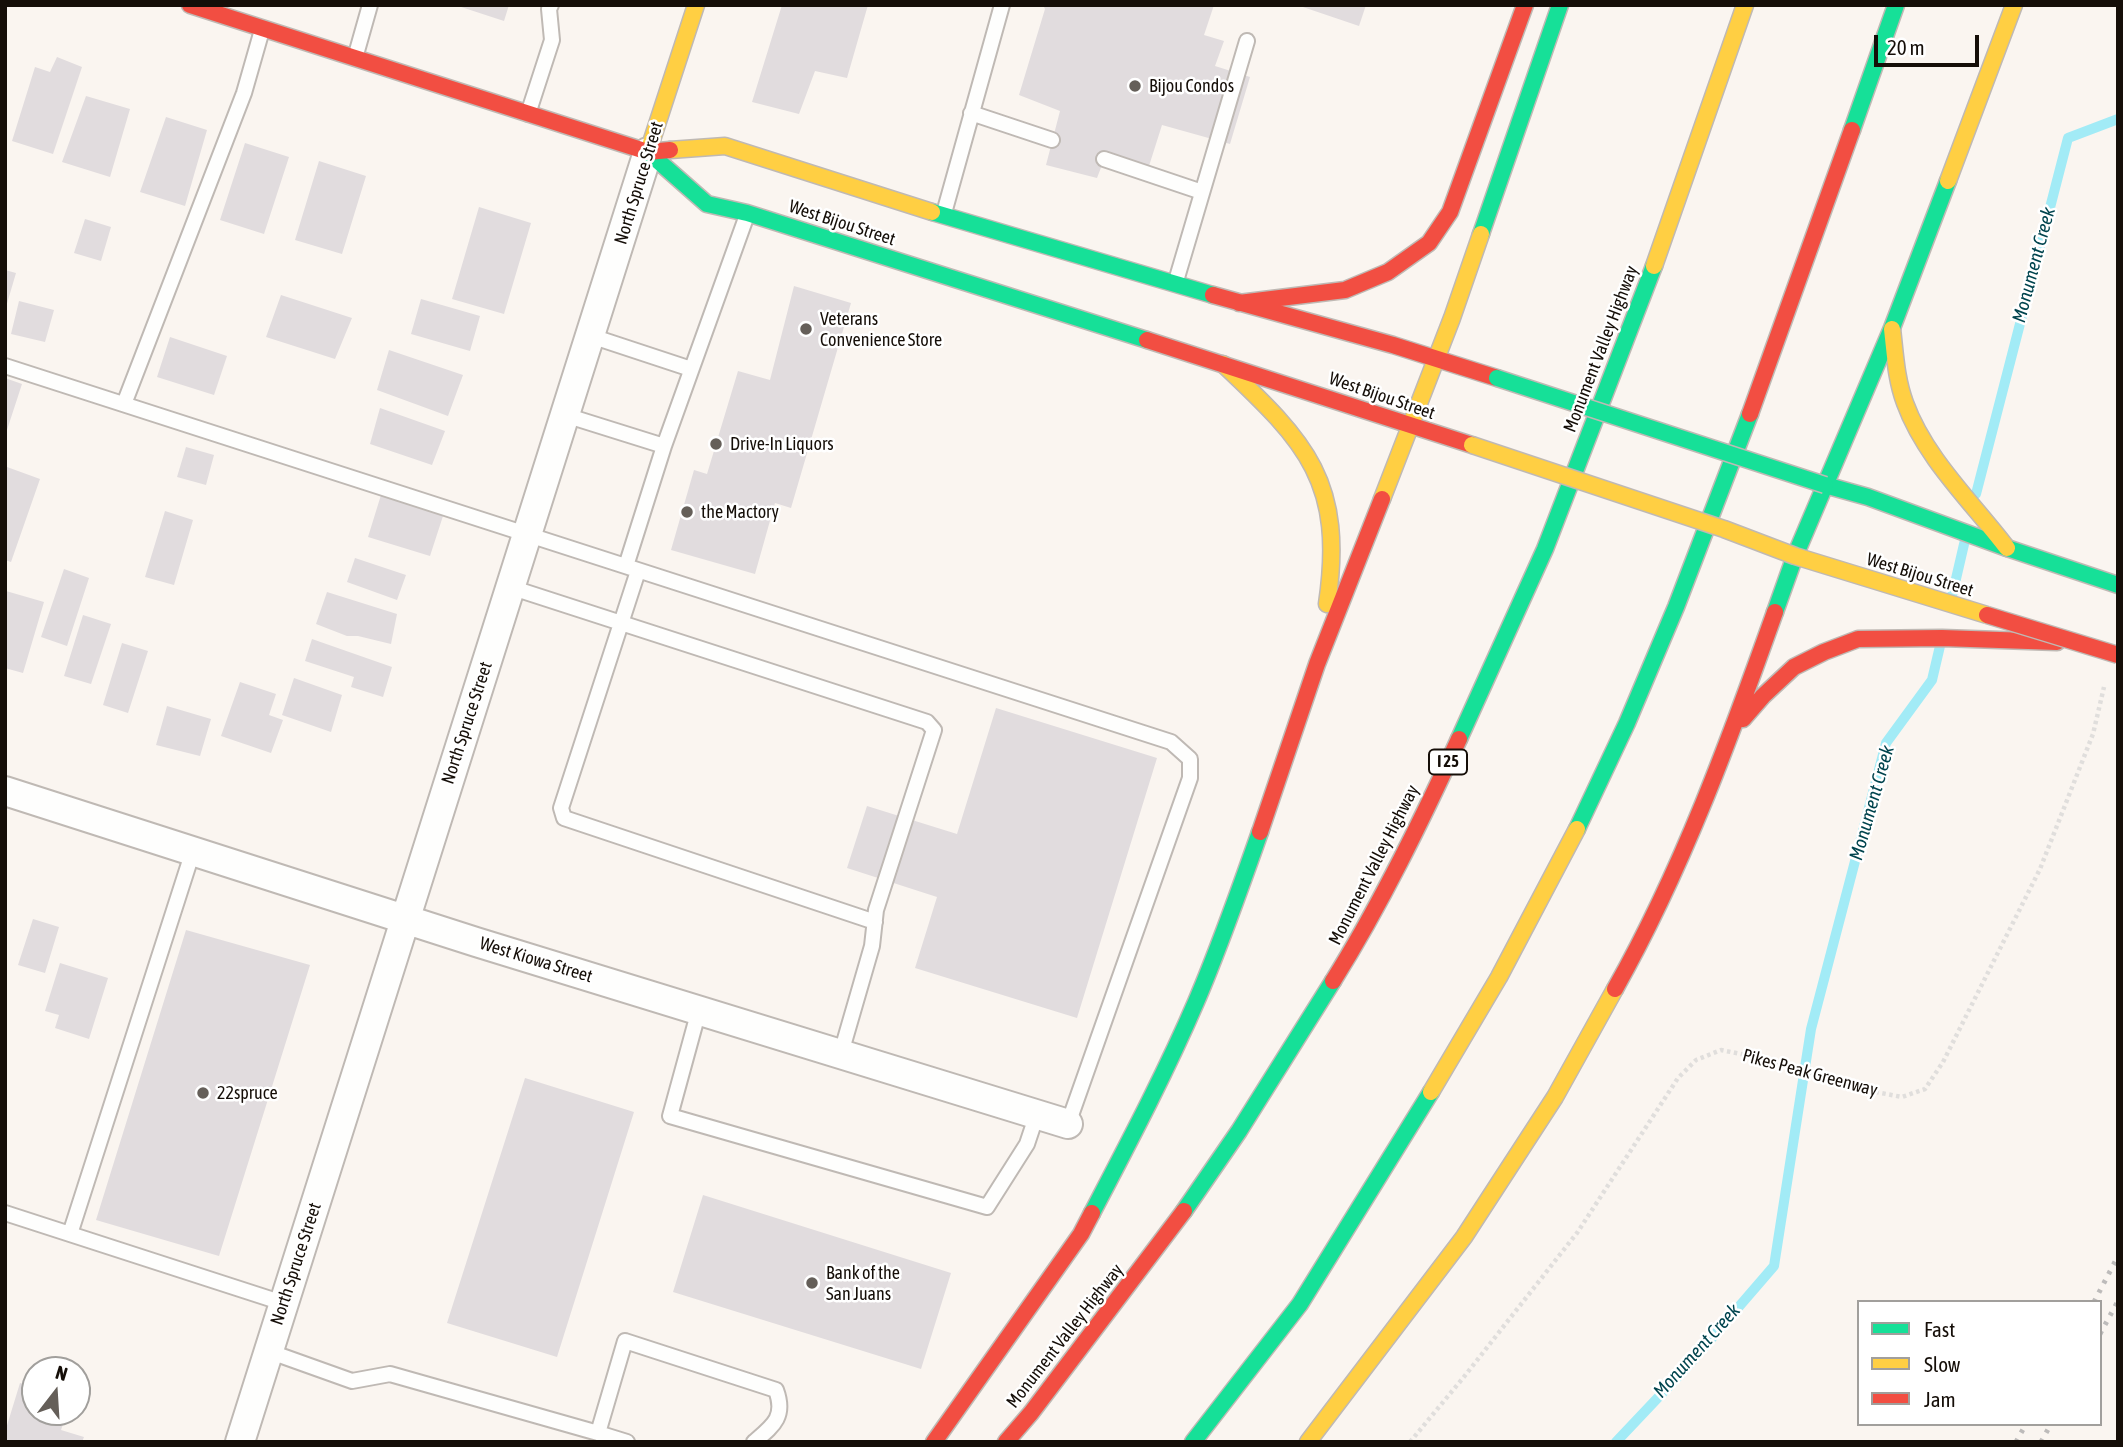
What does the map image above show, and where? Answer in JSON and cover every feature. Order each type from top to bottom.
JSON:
[{"type":"main road","name":"West Bijou Street","points":[[190,5],[648,152],[725,146],[943,215],[1436,358],[1868,497],[2118,585]]},
{"type":"main road","name":"North Spruce Street","points":[[648,152],[696,5]]},
{"type":"main road","points":[[1239,303],[1345,289],[1388,272],[1429,243],[1450,212],[1525,5]]},
{"type":"main road","points":[[934,1442],[1081,1234],[1144,1113],[1196,1003],[1230,918],[1317,664],[1436,358],[1560,5]]},
{"type":"main road","name":"Monument Valley Highway","points":[[1006,1442],[1164,1240],[1247,1119],[1365,928],[1426,808],[1545,549],[1665,237],[1745,5]]},
{"type":"main road","points":[[1193,1442],[1300,1304],[1372,1190],[1499,977],[1582,819],[1647,677],[1741,440],[1896,5]]},
{"type":"main road","points":[[1308,1442],[1464,1237],[1555,1097],[1646,934],[1731,734],[1795,556],[1892,328],[2014,5]]},
{"type":"main road","name":"West Bijou Street","points":[[648,152],[708,204],[1371,411],[1409,426],[1724,529],[1795,556],[2118,655]]},
{"type":"main road","points":[[1892,328],[1897,374],[1908,411],[1929,449],[2007,548]]},
{"type":"main road","points":[[1223,364],[1258,397],[1300,445],[1317,474],[1326,500],[1331,539],[1330,588],[1317,664]]},
{"type":"main road","points":[[1731,734],[1763,696],[1794,667],[1858,639],[1942,638],[2078,643]]},
{"type":"street","name":"North Spruce Street","points":[[240,1442],[648,152]]},
{"type":"street","name":"West Kiowa Street","points":[[5,791],[404,919],[1068,1124]]},
{"type":"lane","points":[[355,59],[370,5]]},
{"type":"lane","points":[[528,115],[552,40],[549,9],[551,5]]},
{"type":"lane","points":[[943,215],[1002,5]]},
{"type":"lane","points":[[124,404],[244,93],[262,29]]},
{"type":"lane","points":[[1175,282],[1247,41]]},
{"type":"lane","points":[[971,113],[1052,140]]},
{"type":"lane","points":[[1104,159],[1202,192]]},
{"type":"lane","points":[[747,214],[664,446],[632,569],[621,624],[561,808],[564,818],[875,922]]},
{"type":"lane","points":[[591,335],[691,369]]},
{"type":"lane","points":[[5,366],[1171,742],[1190,759],[1190,778],[1068,1124]]},
{"type":"lane","points":[[565,415],[664,446]]},
{"type":"lane","points":[[510,587],[927,722],[934,730],[876,910],[872,946],[841,1054]]},
{"type":"lane","points":[[71,1234],[192,851]]},
{"type":"lane","points":[[699,1010],[670,1116],[987,1207],[1027,1144],[1037,1114]]},
{"type":"lane","points":[[5,1213],[283,1303]]},
{"type":"lane","points":[[598,1433],[625,1341],[776,1390],[780,1413],[772,1427],[754,1442]]},
{"type":"lane","points":[[268,1351],[352,1381],[390,1374],[627,1442]]},
{"type":"path","name":"Pikes Peak Greenway","points":[[1410,1442],[1577,1233],[1678,1078],[1696,1060],[1721,1050],[1902,1097],[1925,1089],[1943,1062],[2040,869],[2093,734]]},
{"type":"building","points":[[455,5],[509,5],[504,21]]},
{"type":"building","points":[[782,5],[868,5],[847,78],[815,71],[799,114],[752,102]]},
{"type":"building","name":"Bijou Condos","points":[[1043,5],[1214,5],[1204,35],[1224,41],[1215,66],[1250,77],[1230,144],[1162,125],[1149,166],[1107,152],[1097,178],[1046,165],[1060,111],[1019,95],[1045,9]]},
{"type":"building","points":[[1297,5],[1366,5],[1359,26]]},
{"type":"building","points":[[57,57],[82,67],[53,154],[12,141],[35,67],[50,72]]},
{"type":"building","points":[[86,96],[130,109],[110,177],[62,162]]},
{"type":"building","points":[[166,117],[207,130],[185,206],[140,192]]},
{"type":"building","points":[[245,143],[289,157],[264,234],[220,220]]},
{"type":"building","points":[[319,161],[366,176],[342,254],[295,240]]},
{"type":"building","points":[[479,207],[531,223],[504,314],[452,299]]},
{"type":"building","points":[[85,219],[111,227],[101,261],[74,253]]},
{"type":"building","points":[[5,270],[16,273],[6,307],[5,306]]},
{"type":"building","points":[[794,286],[851,303],[791,508],[775,503],[755,574],[671,550],[694,470],[707,474],[738,371],[770,380]]},
{"type":"building","points":[[281,295],[352,318],[335,359],[266,337]]},
{"type":"building","points":[[421,299],[480,316],[470,351],[411,334]]},
{"type":"building","points":[[19,301],[54,310],[45,342],[11,334]]},
{"type":"building","points":[[170,337],[227,356],[214,395],[157,377]]},
{"type":"building","points":[[389,350],[463,375],[448,416],[377,390]]},
{"type":"building","points":[[5,378],[22,384],[6,433],[5,433]]},
{"type":"building","points":[[380,408],[445,431],[432,465],[370,444]]},
{"type":"building","points":[[186,447],[214,455],[206,485],[177,477]]},
{"type":"building","points":[[7,467],[40,479],[11,562],[5,560]]},
{"type":"building","points":[[381,495],[443,516],[430,556],[368,537]]},
{"type":"building","points":[[165,511],[193,520],[174,585],[145,577]]},
{"type":"building","points":[[355,558],[406,575],[397,600],[347,582]]},
{"type":"building","points":[[64,569],[89,578],[67,646],[41,637]]},
{"type":"building","points":[[6,591],[44,602],[23,673],[5,668]]},
{"type":"building","points":[[327,592],[397,614],[391,644],[347,636],[316,624]]},
{"type":"building","points":[[83,615],[111,624],[91,684],[64,676]]},
{"type":"building","points":[[312,639],[392,667],[383,697],[351,687],[354,677],[305,661]]},
{"type":"building","points":[[122,643],[148,651],[128,713],[103,705]]},
{"type":"building","points":[[294,678],[342,695],[331,732],[282,715]]},
{"type":"building","points":[[240,682],[276,694],[269,715],[283,720],[271,753],[221,736]]},
{"type":"building","points":[[167,706],[211,719],[200,756],[156,745]]},
{"type":"building","points":[[996,708],[1157,758],[1077,1018],[915,968],[937,897],[847,868],[867,806],[957,834]]},
{"type":"building","points":[[33,919],[59,927],[45,973],[18,965]]},
{"type":"building","name":"22spruce","points":[[186,930],[310,965],[219,1256],[96,1220]]},
{"type":"building","points":[[60,963],[108,978],[89,1039],[55,1028],[59,1015],[45,1011]]},
{"type":"building","points":[[525,1078],[634,1112],[557,1357],[447,1323]]},
{"type":"building","name":"Bank of the San Juans","points":[[703,1195],[951,1273],[921,1369],[673,1292]]},
{"type":"building","points":[[20,1383],[21,1426],[62,1426],[61,1430],[84,1437],[82,1442],[5,1442],[5,1432]]},
{"type":"waterway","name":"Monument Creek","points":[[1976,494],[2068,138],[2118,119]]},
{"type":"waterway","name":"Monument Creek","points":[[1952,596],[1965,540]]},
{"type":"waterway","name":"Monument Creek","points":[[1616,1442],[1686,1368],[1774,1266],[1811,1029],[1886,743],[1932,680],[1940,646]]},
{"type":"railway","points":[[2095,1300],[2118,1256]]},
{"type":"railway","points":[[2102,1330],[2118,1301]]},
{"type":"railway","points":[[2016,1442],[2025,1426]]},
{"type":"railway","points":[[2041,1442],[2050,1426]]},
{"type":"traffic: fast","points":[[1481,234],[1560,5]]},
{"type":"traffic: fast","points":[[1852,130],[1896,5]]},
{"type":"traffic: fast","points":[[648,152],[707,204],[747,213],[1147,340]]},
{"type":"traffic: fast","points":[[1775,612],[1795,556],[1892,328],[1948,181]]},
{"type":"traffic: fast","points":[[932,212],[1213,295]]},
{"type":"traffic: fast","points":[[1459,739],[1545,549],[1654,266]]},
{"type":"traffic: fast","points":[[1497,378],[1825,485]]},
{"type":"traffic: fast","points":[[1577,829],[1627,723],[1676,607],[1750,414]]},
{"type":"traffic: fast","points":[[1825,485],[1868,497],[2118,585]]},
{"type":"traffic: fast","points":[[1092,1213],[1159,1082],[1196,1002],[1222,939],[1260,832]]},
{"type":"traffic: fast","points":[[1184,1211],[1239,1131],[1333,981]]},
{"type":"traffic: fast","points":[[1193,1442],[1300,1304],[1431,1092]]},
{"type":"traffic: slow","points":[[648,152],[696,5]]},
{"type":"traffic: slow","points":[[1654,266],[1745,5]]},
{"type":"traffic: slow","points":[[1948,181],[2014,5]]},
{"type":"traffic: slow","points":[[670,150],[725,146],[932,212]]},
{"type":"traffic: slow","points":[[1382,499],[1452,318],[1481,234]]},
{"type":"traffic: slow","points":[[1892,329],[1900,385],[1914,423],[1950,479],[2007,548]]},
{"type":"traffic: slow","points":[[1223,364],[1298,442],[1313,468],[1324,495],[1330,526],[1331,562],[1327,604]]},
{"type":"traffic: slow","points":[[1472,445],[1724,529],[1795,556],[1987,615]]},
{"type":"traffic: slow","points":[[1431,1092],[1499,977],[1577,829]]},
{"type":"traffic: slow","points":[[1308,1442],[1464,1237],[1555,1097],[1615,989]]},
{"type":"traffic: jam","points":[[190,5],[648,152],[670,150]]},
{"type":"traffic: jam","points":[[1239,303],[1345,290],[1388,272],[1429,243],[1450,212],[1525,5]]},
{"type":"traffic: jam","points":[[1750,414],[1852,130]]},
{"type":"traffic: jam","points":[[1213,295],[1393,345],[1497,378]]},
{"type":"traffic: jam","points":[[1147,340],[1472,445]]},
{"type":"traffic: jam","points":[[1260,832],[1317,664],[1382,499]]},
{"type":"traffic: jam","points":[[1615,989],[1662,898],[1703,804],[1775,612]]},
{"type":"traffic: jam","points":[[1987,615],[2118,655]]},
{"type":"traffic: jam","points":[[1743,719],[1794,667],[1858,639],[1942,638],[2057,642]]},
{"type":"traffic: jam","points":[[1333,981],[1400,862],[1459,739]]},
{"type":"traffic: jam","points":[[1006,1442],[1031,1413],[1184,1211]]},
{"type":"traffic: jam","points":[[934,1442],[1081,1234],[1092,1213]]},
{"type":"place","name":"Bijou Condos","points":[[1135,86]]},
{"type":"place","name":"Veterans Convenience Store","points":[[806,329]]},
{"type":"place","name":"Drive-In Liquors","points":[[716,444]]},
{"type":"place","name":"the Mactory","points":[[687,512]]},
{"type":"place","name":"22spruce","points":[[203,1093]]},
{"type":"place","name":"Bank of the San Juans","points":[[812,1283]]}]
